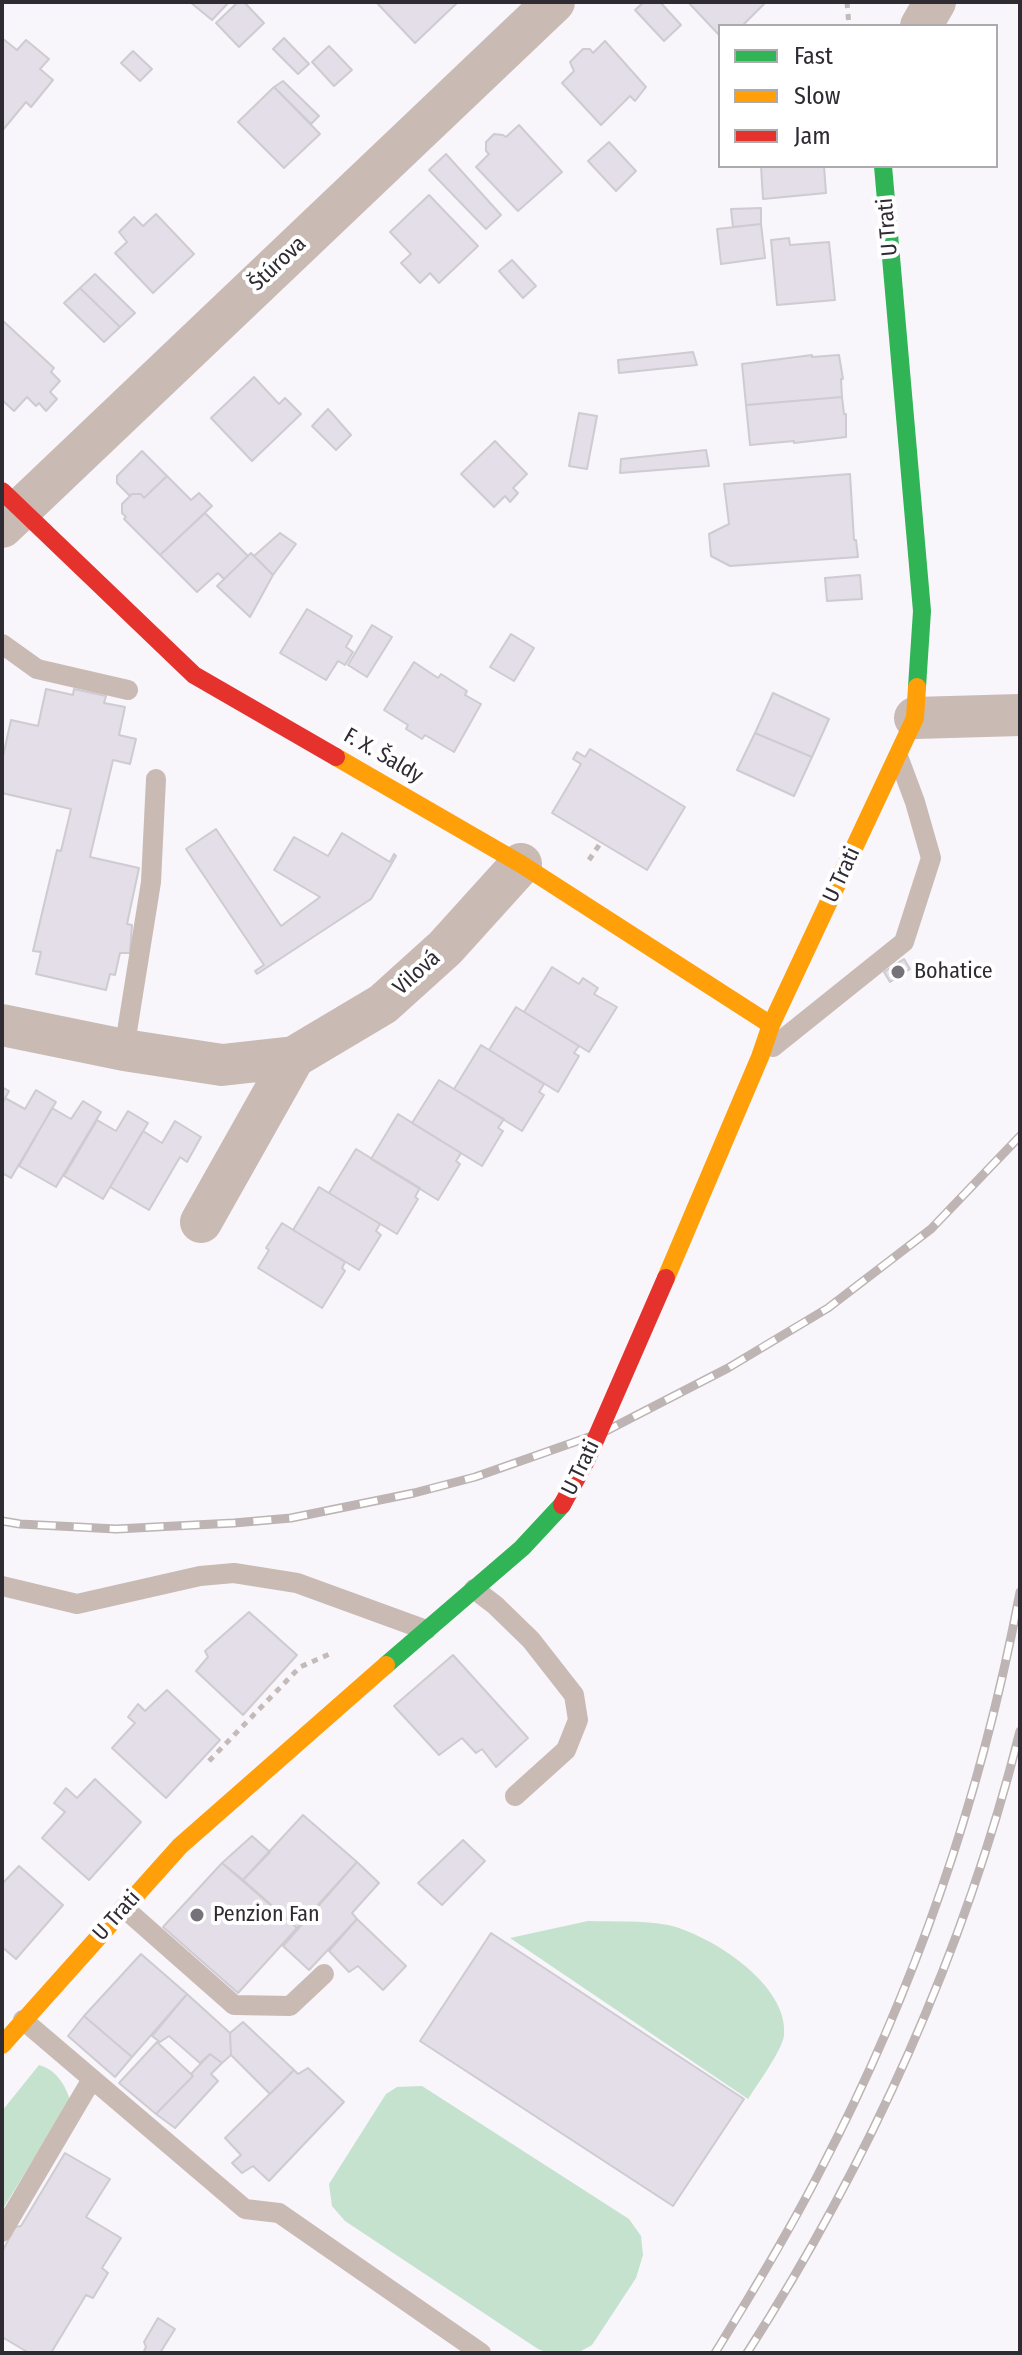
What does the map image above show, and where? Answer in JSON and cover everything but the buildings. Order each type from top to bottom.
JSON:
[{"type":"street","name":"Štúrova","points":[[8,508],[554,2]]},
{"type":"street","points":[[922,24],[935,2]]},
{"type":"street","name":"U Trati","points":[[2,2045],[180,1846],[522,1548],[562,1505],[587,1459],[771,1025],[915,718],[922,611],[883,168]]},
{"type":"street","name":"F. X. Šaldy","points":[[8,508],[194,675],[521,864],[771,1025]]},
{"type":"street","points":[[915,718],[1020,715]]},
{"type":"street","name":"Vilová","points":[[2,1025],[124,1050],[222,1065],[294,1057],[383,1004],[445,948],[521,864]]},
{"type":"street","name":"Vilová","points":[[201,1222],[294,1057]]},
{"type":"lane","points":[[2,644],[37,669],[128,690]]},
{"type":"lane","points":[[760,1057],[904,942],[931,858],[898,756]]},
{"type":"lane","points":[[124,1050],[151,882],[156,779]]},
{"type":"lane","points":[[2,1586],[77,1604],[200,1576],[234,1573],[297,1583],[426,1630]]},
{"type":"lane","points":[[474,1589],[531,1640],[574,1695],[578,1720],[566,1750],[515,1796]]},
{"type":"lane","points":[[124,1908],[234,2005],[290,2006],[324,1974]]},
{"type":"lane","points":[[23,2020],[245,2209],[279,2213],[481,2353]]},
{"type":"lane","points":[[2,2232],[92,2079]]},
{"type":"path","points":[[847,2],[849,24]]},
{"type":"green space","points":[[588,1921],[648,1922],[686,1931],[725,1951],[761,1981],[774,1998],[782,2016],[784,2035],[775,2058],[748,2099],[510,1938]]},
{"type":"green space","points":[[39,2065],[59,2078],[70,2100],[2,2207],[2,2111]]},
{"type":"green space","points":[[422,2086],[629,2219],[641,2236],[643,2255],[636,2278],[592,2345],[577,2353],[548,2353],[538,2349],[345,2221],[332,2206],[329,2184],[386,2094],[397,2087]]},
{"type":"railway","points":[[2,1521],[116,1529],[291,1518],[475,1477],[606,1431],[728,1368],[828,1308],[931,1229],[1020,1136]]},
{"type":"railway","points":[[715,2353],[821,2169],[887,2030],[916,1959],[942,1888],[986,1741],[1020,1592]]},
{"type":"railway","points":[[747,2353],[792,2281],[833,2206],[909,2053],[971,1894],[1020,1731]]},
{"type":"traffic: fast","points":[[883,168],[922,611],[917,687]]},
{"type":"traffic: fast","points":[[386,1665],[522,1548],[562,1505]]},
{"type":"traffic: slow","points":[[666,1278],[771,1025],[915,718],[917,687]]},
{"type":"traffic: slow","points":[[336,757],[521,864],[771,1025]]},
{"type":"traffic: slow","points":[[2,2045],[180,1846],[386,1665]]},
{"type":"traffic: jam","points":[[2,491],[194,675],[336,757]]},
{"type":"traffic: jam","points":[[562,1505],[587,1459],[666,1278]]},
{"type":"place","name":"Bohatice","points":[[898,972]]},
{"type":"place","name":"Penzion Fan","points":[[197,1915]]}]
